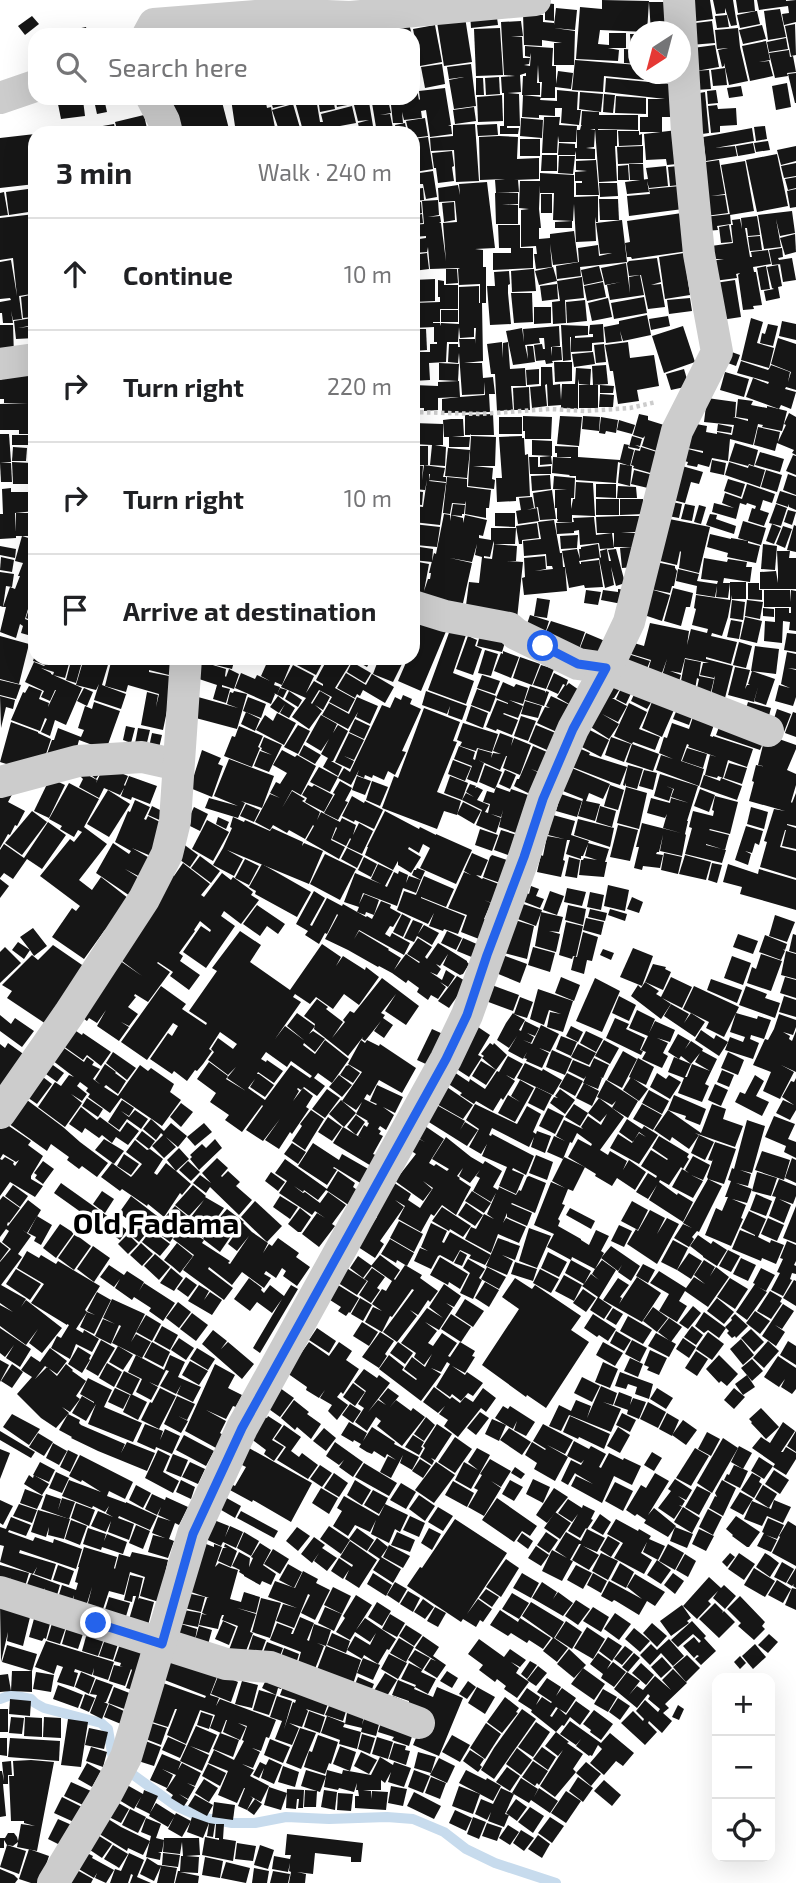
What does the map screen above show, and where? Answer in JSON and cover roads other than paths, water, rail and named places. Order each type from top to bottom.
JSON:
[{"type":"street","points":[[152,28],[154,24],[281,14],[350,17],[535,0]]},
{"type":"street","points":[[53,1883],[126,1757],[193,1534],[242,1428],[446,1059],[467,1015],[543,799],[573,729],[629,622],[677,431],[717,352],[699,254],[687,132],[679,0]]},
{"type":"street","points":[[0,98],[28,88]]},
{"type":"street","points":[[155,105],[165,126]]},
{"type":"street","points":[[0,364],[28,360]]},
{"type":"street","points":[[420,608],[445,617],[509,628],[578,664],[606,668],[768,731]]},
{"type":"street","points":[[0,1113],[145,900],[167,854],[175,821],[185,665]]},
{"type":"street","points":[[0,782],[78,761],[142,757],[178,765]]},
{"type":"street","points":[[0,1592],[226,1664],[270,1667],[419,1723]]},
{"type":"waterway","points":[[0,1699],[11,1695],[31,1699],[44,1708],[101,1723],[108,1729],[113,1759]]},
{"type":"waterway","points":[[128,1771],[176,1806],[200,1817],[232,1823],[255,1823],[286,1817],[413,1819],[444,1832],[466,1849],[495,1863],[556,1883]]},
{"type":"district","name":"Old Fadama","points":[[156,1222]]}]
